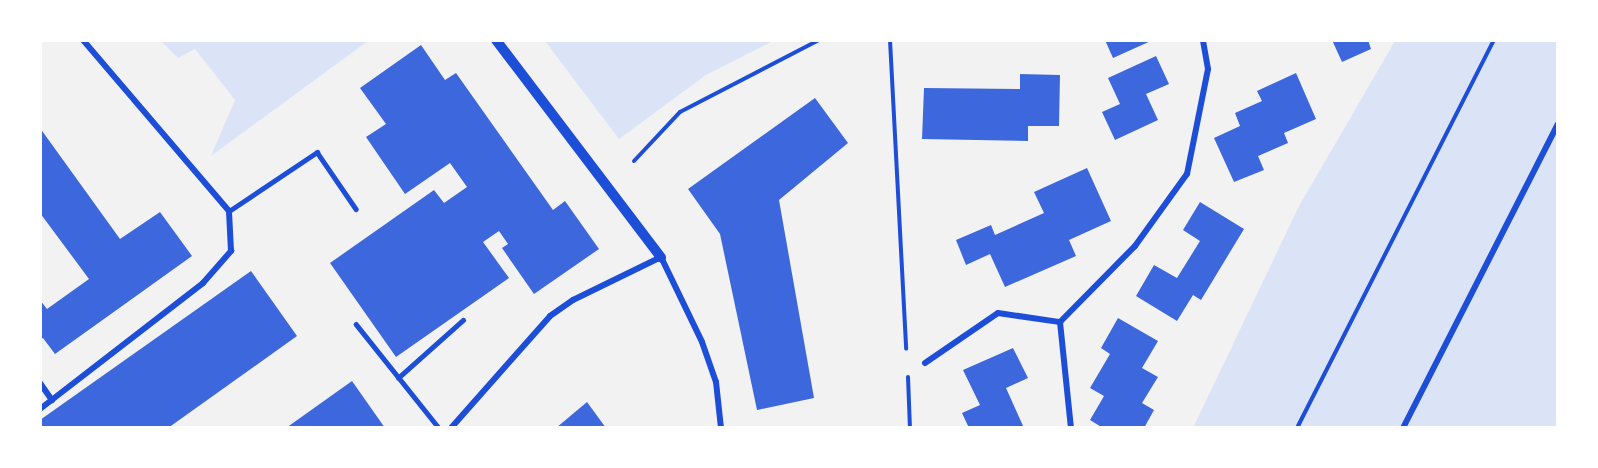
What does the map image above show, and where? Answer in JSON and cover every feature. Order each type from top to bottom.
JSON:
[{"type":"street","points":[[40,409],[203,283],[231,251],[229,211],[83,40]]},
{"type":"street","points":[[496,40],[661,257],[705,352],[716,382],[721,428]]},
{"type":"street","points":[[1060,322],[1135,246],[1187,174],[1208,69],[1203,40]]},
{"type":"street","points":[[1403,428],[1557,124]]},
{"type":"street","points":[[450,428],[550,316],[573,300],[661,257]]},
{"type":"street","points":[[926,363],[998,313],[1060,322]]},
{"type":"street","points":[[1060,322],[1071,428]]},
{"type":"street","points":[[40,383],[52,400]]},
{"type":"lane","points":[[229,211],[317,152],[356,209]]},
{"type":"lane","points":[[398,378],[463,320]]},
{"type":"lane","points":[[356,324],[439,428]]},
{"type":"path","points":[[634,161],[680,112],[819,40]]},
{"type":"path","points":[[890,40],[907,357]]},
{"type":"path","points":[[1297,428],[1494,40]]},
{"type":"path","points":[[907,369],[910,428]]},
{"type":"shaded area","points":[[161,41],[368,41],[211,156],[235,100],[195,49],[178,58]]},
{"type":"shaded area","points":[[545,41],[773,41],[706,75],[619,139]]},
{"type":"shaded area","points":[[1395,41],[1557,41],[1557,427],[1193,428],[1299,206]]},
{"type":"building","points":[[1105,40],[1153,40],[1113,58]]},
{"type":"building","points":[[1332,40],[1368,40],[1371,49],[1342,62]]},
{"type":"building","points":[[421,45],[445,80],[456,73],[553,210],[565,201],[599,249],[534,294],[502,248],[508,244],[499,231],[483,242],[509,278],[396,357],[330,263],[434,190],[444,203],[467,187],[450,163],[405,194],[366,137],[386,124],[360,88]]},
{"type":"building","points":[[1156,56],[1169,84],[1146,94],[1158,120],[1115,140],[1102,112],[1120,104],[1108,78]]},
{"type":"building","points":[[1296,73],[1316,119],[1284,133],[1288,143],[1258,156],[1264,170],[1234,182],[1214,138],[1240,126],[1235,113],[1262,101],[1257,91]]},
{"type":"building","points":[[1020,74],[1060,75],[1059,126],[1028,126],[1028,141],[922,139],[924,88],[1020,89]]},
{"type":"building","points":[[815,98],[848,143],[779,200],[814,398],[757,410],[720,234],[688,189]]},
{"type":"building","points":[[40,128],[120,239],[160,212],[192,256],[55,354],[43,338],[40,340],[40,300],[47,309],[89,279],[40,213]]},
{"type":"building","points":[[1087,168],[1111,221],[1069,240],[1076,256],[1005,287],[990,254],[966,265],[956,240],[991,225],[995,235],[1044,213],[1034,192]]},
{"type":"building","points":[[1200,202],[1244,229],[1201,300],[1193,295],[1177,321],[1136,296],[1154,265],[1177,278],[1200,241],[1183,230]]},
{"type":"building","points":[[251,271],[297,336],[168,428],[40,428],[40,420]]},
{"type":"building","points":[[1118,318],[1158,341],[1142,368],[1158,377],[1142,403],[1154,410],[1144,428],[1103,428],[1090,420],[1104,396],[1090,388],[1110,354],[1101,348]]},
{"type":"building","points":[[1013,348],[1028,378],[1006,388],[1024,428],[969,428],[962,413],[980,405],[963,370]]},
{"type":"building","points":[[352,381],[385,428],[286,428]]},
{"type":"building","points":[[587,402],[606,428],[556,428]]}]
